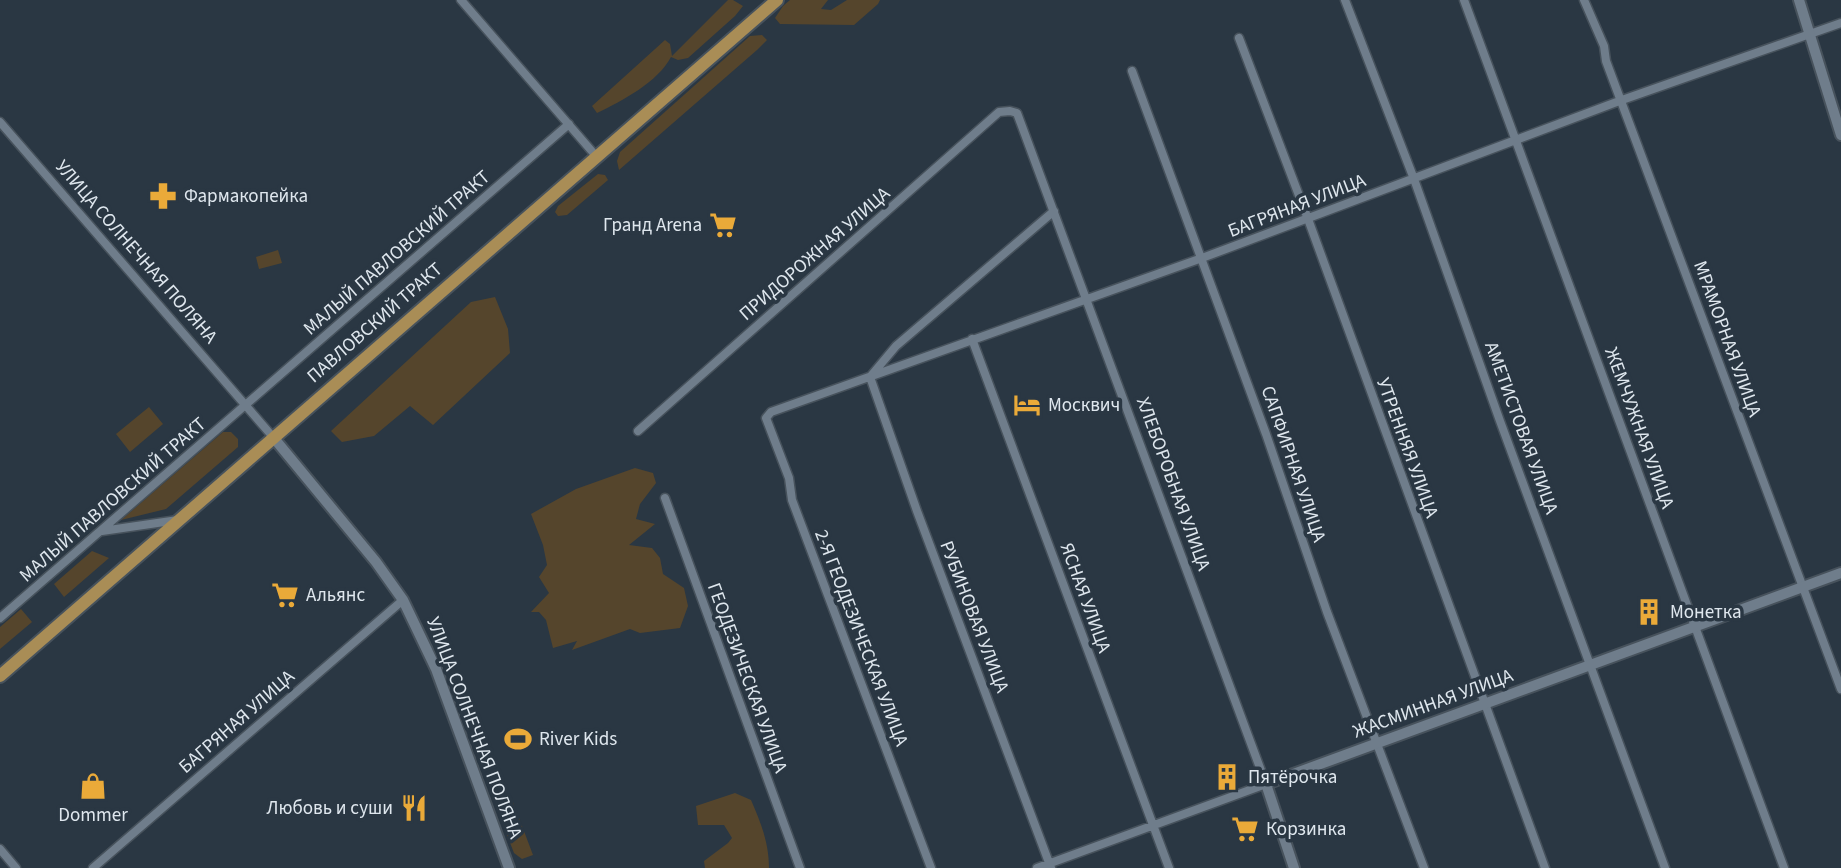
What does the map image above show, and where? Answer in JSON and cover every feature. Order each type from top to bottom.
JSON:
[{"type":"main road","name":"ПАВЛОВСКИЙ ТРАКТ","points":[[0,676],[777,0]]},
{"type":"street","points":[[461,0],[596,156]]},
{"type":"street","name":"АМЕТИСТОВАЯ УЛИЦА","points":[[1345,0],[1414,178],[1665,868]]},
{"type":"street","name":"ЖЕМЧУЖНАЯ УЛИЦА","points":[[1464,0],[1784,868]]},
{"type":"street","name":"МРАМОРНАЯ УЛИЦА","points":[[1584,0],[1604,46],[1606,61],[1841,689]]},
{"type":"street","points":[[1798,0],[1841,135]]},
{"type":"street","name":"БАГРЯНАЯ УЛИЦА","points":[[766,418],[771,412],[1202,258],[1622,100],[1841,23]]},
{"type":"street","name":"УТРЕННЯЯ УЛИЦА","points":[[1239,38],[1308,219],[1545,868]]},
{"type":"street","name":"САПФИРНАЯ УЛИЦА","points":[[1132,71],[1424,868]]},
{"type":"street","name":"ПРИДОРОЖНАЯ УЛИЦА","points":[[639,431],[999,112],[1017,113]]},
{"type":"street","name":"ХЛЕБОРОБНАЯ УЛИЦА","points":[[1017,113],[1266,784],[1294,868]]},
{"type":"street","name":"УЛИЦА СОЛНЕЧНАЯ ПОЛЯНА","points":[[0,122],[273,437],[376,562],[402,600],[436,669],[509,868]]},
{"type":"street","name":"МАЛЫЙ ПАВЛОВСКИЙ ТРАКТ","points":[[0,618],[569,124]]},
{"type":"street","points":[[870,377],[896,346],[1054,211]]},
{"type":"street","name":"ЯСНАЯ УЛИЦА","points":[[972,339],[1169,868]]},
{"type":"street","name":"РУБИНОВАЯ УЛИЦА","points":[[870,377],[917,511],[1050,866]]},
{"type":"street","name":"2-Я ГЕОДЕЗИЧЕСКАЯ УЛИЦА","points":[[766,418],[789,478],[792,500],[931,868]]},
{"type":"street","name":"ГЕОДЕЗИЧЕСКАЯ УЛИЦА","points":[[665,498],[800,868]]},
{"type":"street","points":[[102,531],[177,520]]},
{"type":"street","name":"ЖАСМИННАЯ УЛИЦА","points":[[1037,868],[1050,866],[1841,573]]},
{"type":"street","name":"БАГРЯНАЯ УЛИЦА","points":[[93,868],[402,600]]},
{"type":"street","points":[[0,849],[16,868]]},
{"type":"shaded area","points":[[728,0],[743,6],[688,58],[678,60],[671,57],[648,83],[597,113],[592,106],[665,40],[670,44],[672,56]]},
{"type":"shaded area","points":[[790,0],[828,0],[821,9],[831,10],[847,0],[880,0],[854,25],[780,24],[775,18]]},
{"type":"shaded area","points":[[762,35],[767,40],[757,50],[619,170],[617,161],[620,152],[750,36]]},
{"type":"shaded area","points":[[598,174],[605,175],[608,180],[567,215],[558,216],[555,212],[558,206]]},
{"type":"shaded area","points":[[278,250],[282,263],[259,269],[256,257]]},
{"type":"shaded area","points":[[495,297],[508,329],[510,353],[433,425],[410,406],[374,436],[342,442],[331,431],[471,302]]},
{"type":"shaded area","points":[[149,407],[163,424],[130,452],[116,434]]},
{"type":"shaded area","points":[[223,432],[231,432],[238,439],[238,447],[166,509],[121,520]]},
{"type":"shaded area","points":[[635,468],[653,473],[656,483],[640,504],[636,519],[655,524],[629,545],[652,548],[660,558],[663,574],[684,588],[688,606],[680,628],[640,633],[630,629],[572,650],[577,641],[553,648],[546,620],[539,612],[531,612],[549,593],[539,577],[547,565],[543,545],[531,514],[576,489]]},
{"type":"shaded area","points":[[92,551],[109,558],[64,597],[54,584]]},
{"type":"shaded area","points":[[21,609],[32,622],[0,649],[0,627]]},
{"type":"shaded area","points":[[735,793],[751,800],[764,833],[769,868],[705,868],[704,861],[732,838],[724,825],[698,825],[696,806]]},
{"type":"shaded area","points":[[513,802],[533,855],[522,859],[514,853],[499,814],[504,806]]},
{"type":"place","name":"Фармакопейка","points":[[163,196]]},
{"type":"place","name":"Гранд Arena","points":[[723,225]]},
{"type":"place","name":"Москвич","points":[[1027,405]]},
{"type":"place","name":"Альянс","points":[[285,595]]},
{"type":"place","name":"Монетка","points":[[1649,612]]},
{"type":"place","name":"River Kids","points":[[518,739]]},
{"type":"place","name":"Пятёрочка","points":[[1227,777]]},
{"type":"place","name":"Dommer","points":[[93,786]]},
{"type":"place","name":"Любовь и суши","points":[[414,808]]},
{"type":"place","name":"Корзинка","points":[[1245,829]]}]
